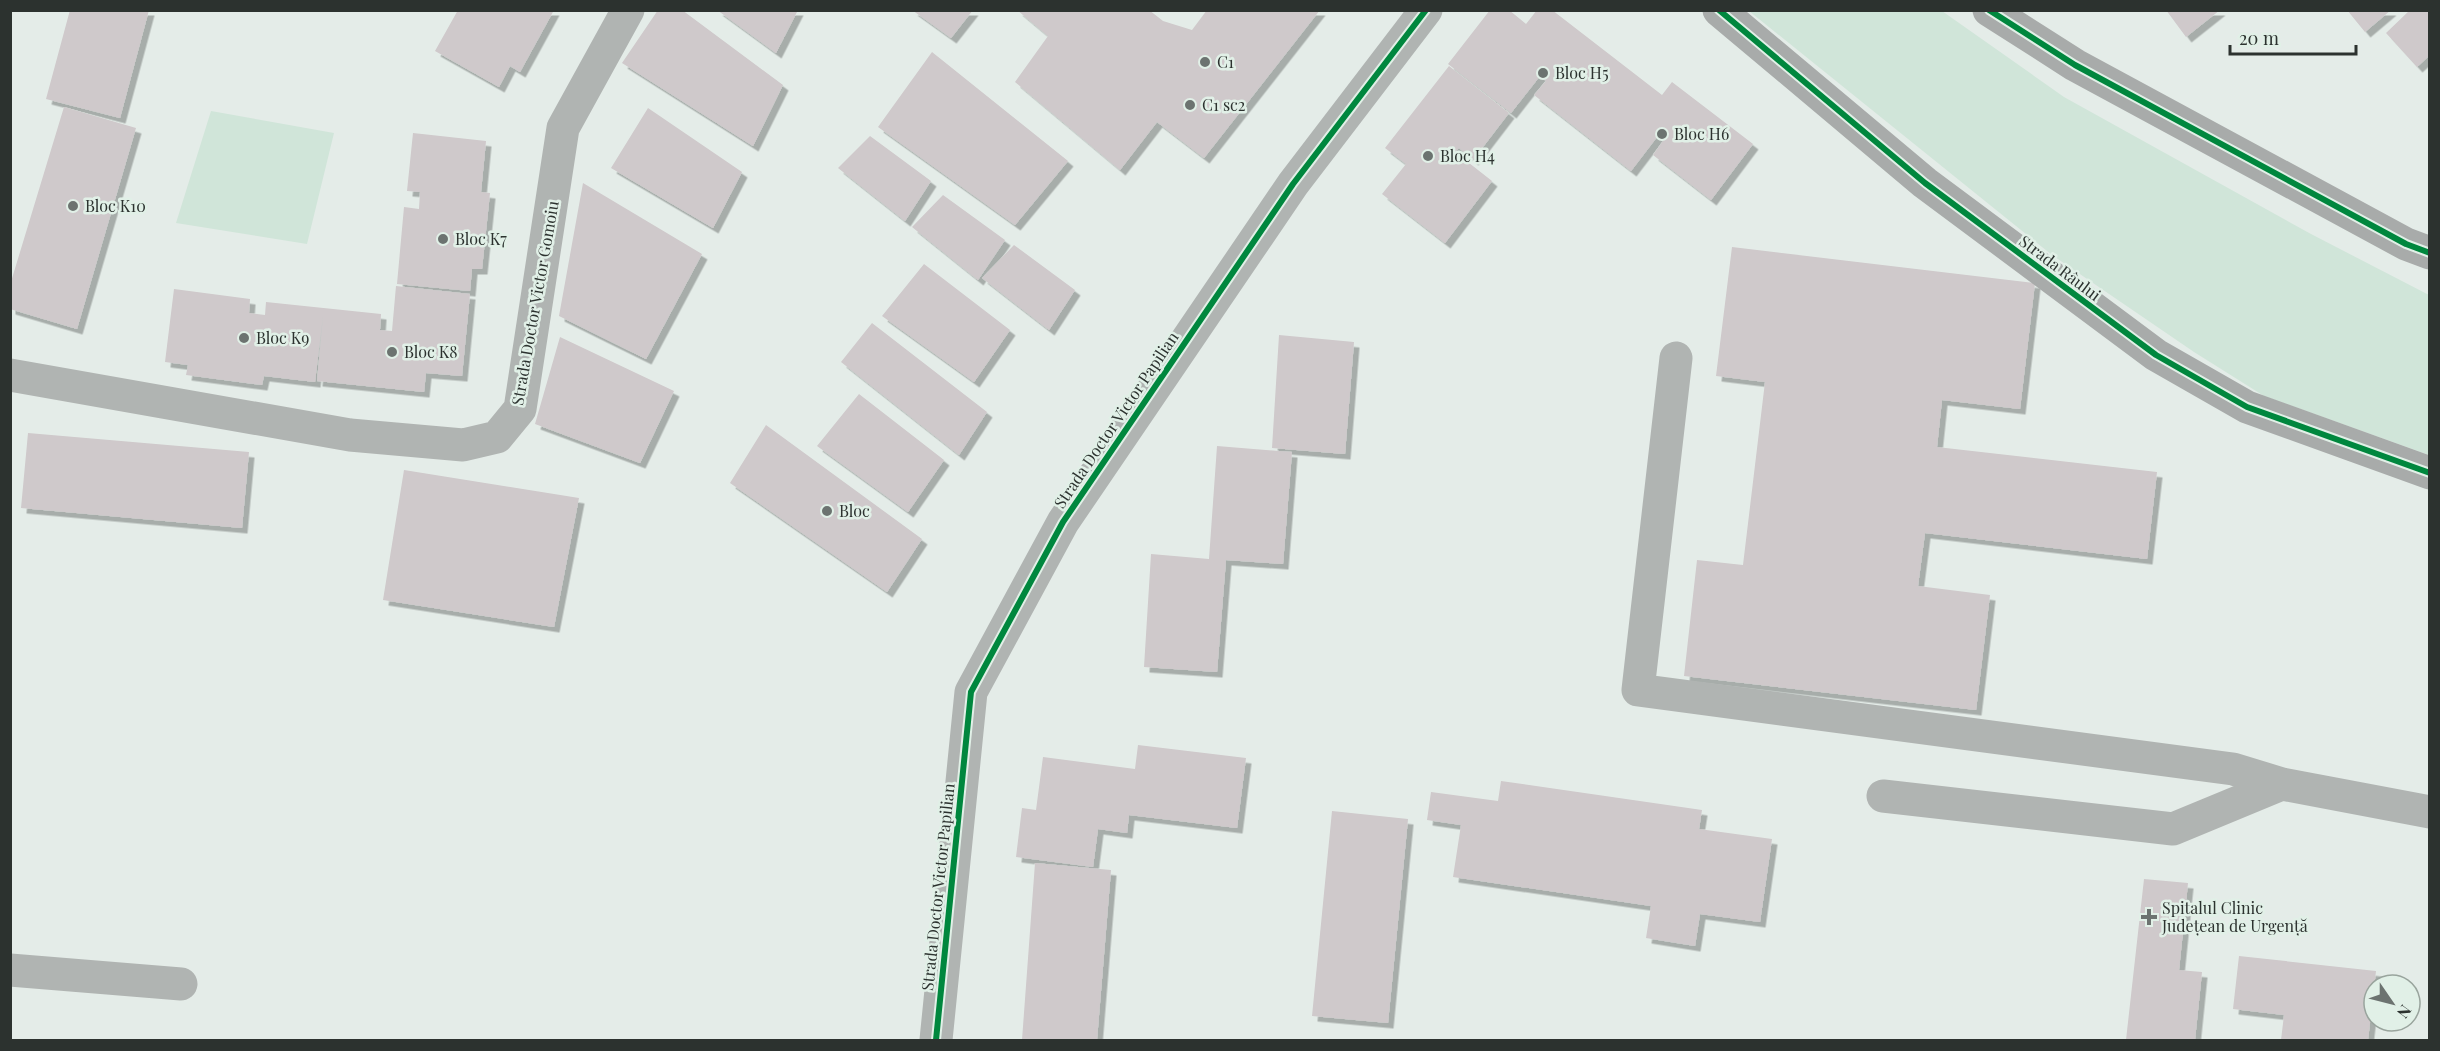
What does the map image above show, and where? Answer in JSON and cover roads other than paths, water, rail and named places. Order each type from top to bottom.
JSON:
[{"type":"main road","name":"Strada Râului","points":[[1719,10],[1925,183],[2156,355],[2247,407],[2430,473]]},
{"type":"main road","points":[[1989,10],[2075,64],[2406,244],[2430,253]]},
{"type":"street","name":"Strada Doctor Victor Gomoiu","points":[[10,375],[350,435],[464,445],[496,437],[520,409],[563,128],[628,10]]},
{"type":"street","name":"Strada Doctor Victor Papilian","points":[[936,1041],[971,692],[1063,522],[1293,184],[1426,10]]},
{"type":"street","points":[[1676,358],[1638,690],[2233,769],[2282,784],[2430,812]]},
{"type":"street","points":[[1883,796],[2174,830],[2282,784]]},
{"type":"street","points":[[10,970],[182,984]]},
{"type":"place","name":"C1","points":[[1205,62]]},
{"type":"place","name":"Bloc H5","points":[[1543,73]]},
{"type":"place","name":"C1 sc2","points":[[1190,105]]},
{"type":"place","name":"Bloc H6","points":[[1662,134]]},
{"type":"place","name":"Bloc H4","points":[[1428,156]]},
{"type":"place","name":"Bloc K10","points":[[73,206]]},
{"type":"place","name":"Bloc K7","points":[[443,239]]},
{"type":"place","name":"Bloc K9","points":[[244,338]]},
{"type":"place","name":"Bloc K8","points":[[392,352]]},
{"type":"place","name":"Bloc","points":[[827,511]]},
{"type":"place","name":"Spitalul Clinic Județean de Urgență","points":[[2149,917]]}]
